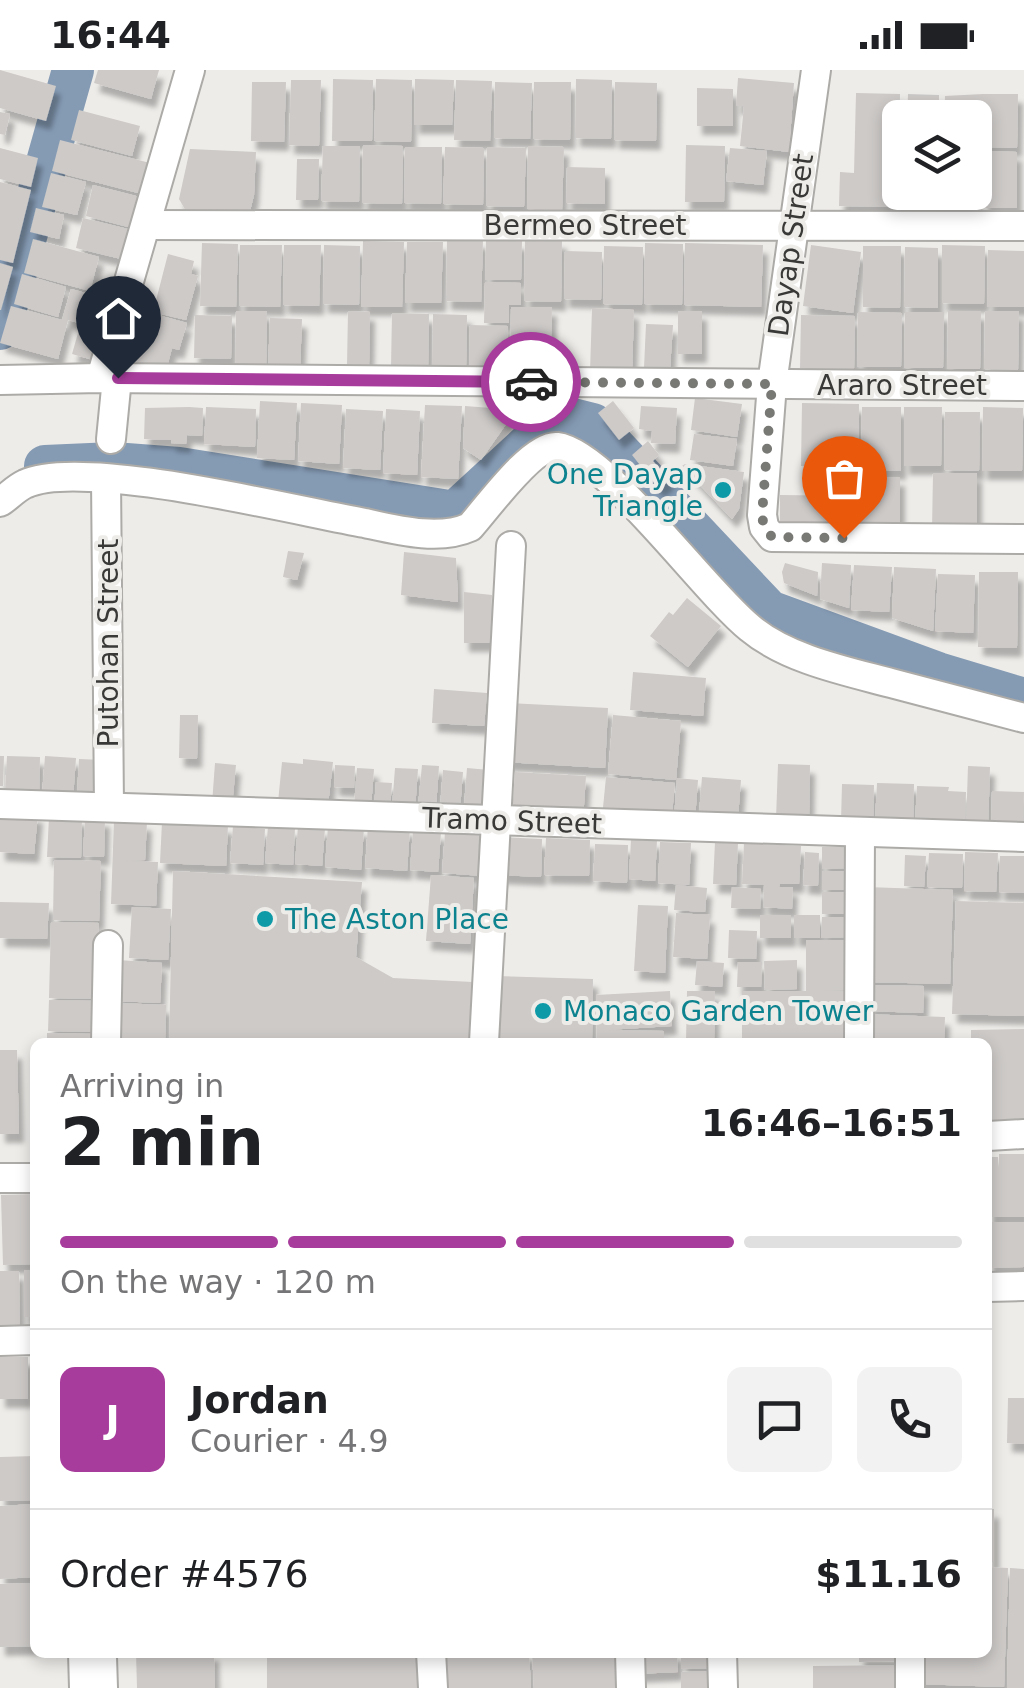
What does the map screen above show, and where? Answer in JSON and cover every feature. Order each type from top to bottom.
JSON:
[{"type":"street","points":[[112,440],[109,378],[146,224],[190,70]]},
{"type":"street","name":"Dayap Street","points":[[816,70],[772,384],[764,528],[772,537],[1024,540]]},
{"type":"street","name":"Bermeo Street","points":[[146,224],[1024,226]]},
{"type":"street","name":"Araro Street","points":[[0,380],[1024,386]]},
{"type":"street","points":[[0,502],[25,483],[52,478],[106,478],[159,484],[411,532],[460,532],[470,527],[532,458],[546,447],[562,447],[587,461],[630,500],[724,606],[754,633],[820,664],[1024,718]]},
{"type":"street","name":"Putohan Street","points":[[106,478],[109,806]]},
{"type":"street","points":[[484,1038],[510,546]]},
{"type":"street","name":"Tramo Street","points":[[0,804],[1024,837]]},
{"type":"street","points":[[859,1038],[860,833]]},
{"type":"street","points":[[106,1038],[108,945]]},
{"type":"street","points":[[992,1136],[1024,1134]]},
{"type":"street","points":[[0,1178],[30,1178]]},
{"type":"street","points":[[992,1287],[1024,1286]]},
{"type":"street","points":[[0,1341],[30,1340]]},
{"type":"street","points":[[84,1688],[91,1658]]},
{"type":"street","points":[[93,1658],[103,1688]]},
{"type":"street","points":[[432,1658],[434,1688]]},
{"type":"street","points":[[630,1658],[631,1688]]},
{"type":"street","points":[[722,1658],[723,1688]]},
{"type":"street","points":[[910,1658],[910,1688]]},
{"type":"building","points":[[0,70],[56,86],[46,121],[0,108]]},
{"type":"building","points":[[98,70],[159,70],[151,99],[94,83]]},
{"type":"building","points":[[738,78],[794,83],[789,152],[740,146],[744,106],[736,106]]},
{"type":"building","points":[[333,79],[373,80],[372,141],[332,141]]},
{"type":"building","points":[[376,79],[412,80],[411,142],[374,141]]},
{"type":"building","points":[[415,79],[454,80],[452,125],[414,125]]},
{"type":"building","points":[[576,79],[612,80],[611,139],[575,138]]},
{"type":"building","points":[[291,80],[321,80],[319,146],[289,145]]},
{"type":"building","points":[[456,80],[492,81],[490,141],[454,140]]},
{"type":"building","points":[[252,82],[286,82],[284,142],[251,141]]},
{"type":"building","points":[[495,82],[532,83],[530,139],[494,138]]},
{"type":"building","points":[[534,82],[571,82],[570,140],[533,139]]},
{"type":"building","points":[[615,82],[657,83],[656,141],[614,140]]},
{"type":"building","points":[[697,88],[733,89],[733,126],[697,126]]},
{"type":"building","points":[[856,93],[900,94],[900,100],[882,100],[882,207],[839,206],[840,172],[854,173]]},
{"type":"building","points":[[908,94],[939,95],[939,100],[908,100]]},
{"type":"building","points":[[1018,94],[1017,148],[992,147],[992,100],[945,100],[945,96]]},
{"type":"building","points":[[79,110],[140,126],[132,156],[71,140]]},
{"type":"building","points":[[0,112],[10,114],[5,135],[0,134]]},
{"type":"building","points":[[60,140],[150,163],[142,194],[52,171]]},
{"type":"building","points":[[363,145],[403,146],[402,204],[362,203]]},
{"type":"building","points":[[686,145],[725,146],[724,202],[685,202]]},
{"type":"building","points":[[323,146],[360,146],[359,202],[321,201]]},
{"type":"building","points":[[528,146],[564,147],[562,210],[527,209]]},
{"type":"building","points":[[405,147],[442,147],[441,204],[404,203]]},
{"type":"building","points":[[445,147],[484,148],[483,205],[443,204]]},
{"type":"building","points":[[487,147],[526,148],[524,207],[486,206]]},
{"type":"building","points":[[0,148],[38,158],[31,187],[0,179]]},
{"type":"building","points":[[730,148],[767,151],[763,185],[726,181]]},
{"type":"building","points":[[190,149],[256,152],[249,215],[186,211],[179,199]]},
{"type":"building","points":[[992,151],[1017,152],[1017,208],[992,208]]},
{"type":"building","points":[[297,159],[319,159],[318,200],[296,200]]},
{"type":"building","points":[[567,167],[605,168],[605,204],[566,203]]},
{"type":"building","points":[[51,173],[86,182],[77,215],[42,207]]},
{"type":"building","points":[[0,182],[31,190],[13,263],[0,260]]},
{"type":"building","points":[[93,185],[140,197],[132,228],[86,216]]},
{"type":"building","points":[[36,208],[64,215],[59,239],[30,232]]},
{"type":"building","points":[[83,218],[128,229],[121,259],[76,248]]},
{"type":"building","points":[[33,239],[99,257],[90,291],[24,273]]},
{"type":"building","points":[[447,239],[483,240],[481,302],[446,301]]},
{"type":"building","points":[[525,239],[562,240],[561,302],[524,301]]},
{"type":"building","points":[[486,240],[522,241],[521,280],[485,280]]},
{"type":"building","points":[[363,241],[404,242],[402,307],[361,307]]},
{"type":"building","points":[[407,242],[443,242],[441,303],[405,303]]},
{"type":"building","points":[[202,243],[238,244],[236,307],[200,306]]},
{"type":"building","points":[[645,243],[683,244],[682,305],[644,304]]},
{"type":"building","points":[[685,243],[763,245],[761,307],[684,305]]},
{"type":"building","points":[[240,245],[282,245],[280,307],[239,306]]},
{"type":"building","points":[[284,245],[321,245],[319,306],[283,305]]},
{"type":"building","points":[[324,245],[360,246],[359,305],[323,304]]},
{"type":"building","points":[[811,245],[861,252],[853,313],[803,306]]},
{"type":"building","points":[[942,245],[985,246],[984,304],[942,303]]},
{"type":"building","points":[[604,246],[643,247],[642,305],[603,304]]},
{"type":"building","points":[[863,246],[901,246],[900,308],[863,307]]},
{"type":"building","points":[[905,247],[938,248],[938,308],[904,307]]},
{"type":"building","points":[[988,250],[1024,251],[1024,307],[987,307]]},
{"type":"building","points":[[565,251],[602,252],[601,300],[564,299]]},
{"type":"building","points":[[168,254],[194,261],[191,274],[198,276],[186,320],[153,312]]},
{"type":"building","points":[[0,263],[13,267],[1,310],[0,310]]},
{"type":"building","points":[[22,274],[66,287],[58,317],[14,304]]},
{"type":"building","points":[[485,282],[521,283],[521,305],[509,305],[509,323],[484,323]]},
{"type":"building","points":[[71,289],[112,300],[104,330],[68,320],[58,359],[0,343],[11,306],[62,320]]},
{"type":"building","points":[[511,307],[552,307],[550,372],[510,371]]},
{"type":"building","points":[[592,308],[634,310],[632,373],[590,372]]},
{"type":"building","points":[[236,311],[267,311],[266,371],[235,370]]},
{"type":"building","points":[[348,311],[370,312],[369,367],[347,366]]},
{"type":"building","points":[[678,311],[702,311],[702,354],[678,354]]},
{"type":"building","points":[[948,311],[981,311],[980,369],[947,369]]},
{"type":"building","points":[[985,311],[1019,311],[1018,370],[984,369]]},
{"type":"building","points":[[147,312],[187,323],[179,350],[172,348],[165,375],[133,367]]},
{"type":"building","points":[[858,312],[902,313],[901,367],[857,367]]},
{"type":"building","points":[[905,312],[944,312],[943,368],[904,368]]},
{"type":"building","points":[[392,313],[429,314],[428,369],[391,368]]},
{"type":"building","points":[[433,314],[467,315],[466,369],[432,368]]},
{"type":"building","points":[[195,315],[232,316],[231,359],[194,358]]},
{"type":"building","points":[[801,315],[855,316],[854,369],[800,368]]},
{"type":"building","points":[[270,318],[302,319],[300,370],[268,369]]},
{"type":"building","points":[[646,324],[673,325],[670,369],[644,368]]},
{"type":"building","points":[[470,325],[508,326],[507,371],[469,370]]},
{"type":"building","points":[[80,326],[101,332],[93,360],[72,354]]},
{"type":"building","points":[[695,398],[742,404],[737,437],[691,430]]},
{"type":"building","points":[[260,401],[297,403],[294,460],[257,458]]},
{"type":"building","points":[[613,401],[634,428],[619,440],[598,413]]},
{"type":"building","points":[[301,403],[342,405],[339,464],[298,461]]},
{"type":"building","points":[[802,403],[859,404],[858,491],[826,490],[827,466],[801,466]]},
{"type":"building","points":[[425,405],[462,406],[458,479],[421,477]]},
{"type":"building","points":[[465,406],[516,410],[481,460],[463,448]]},
{"type":"building","points":[[641,406],[677,408],[675,444],[651,443],[652,431],[639,429]]},
{"type":"building","points":[[206,407],[256,409],[255,447],[204,444]]},
{"type":"building","points":[[862,407],[901,407],[901,471],[861,470]]},
{"type":"building","points":[[904,407],[942,407],[941,466],[904,466]]},
{"type":"building","points":[[983,407],[1023,408],[1022,471],[982,471]]},
{"type":"building","points":[[145,408],[203,408],[202,436],[187,435],[186,444],[144,439]]},
{"type":"building","points":[[346,409],[383,411],[380,470],[343,468]]},
{"type":"building","points":[[386,409],[420,411],[417,475],[383,473]]},
{"type":"building","points":[[945,412],[980,412],[979,471],[944,470]]},
{"type":"building","points":[[694,434],[737,439],[733,466],[690,460]]},
{"type":"building","points":[[648,441],[659,455],[653,461],[670,480],[659,489],[632,455]]},
{"type":"building","name":"One Dayap Triangle","points":[[682,466],[744,472],[739,509],[732,519]]},
{"type":"building","points":[[933,473],[977,473],[977,531],[932,531]]},
{"type":"building","points":[[862,477],[900,477],[900,532],[861,532],[860,516],[860,537],[780,536],[780,495],[861,496]]},
{"type":"building","points":[[288,551],[304,553],[297,580],[283,577]]},
{"type":"building","points":[[404,552],[456,558],[458,602],[401,595]]},
{"type":"building","points":[[785,563],[818,572],[817,596],[784,583]]},
{"type":"building","points":[[822,563],[851,565],[849,608],[820,599]]},
{"type":"building","points":[[854,565],[892,567],[889,612],[851,610]]},
{"type":"building","points":[[894,567],[936,569],[933,631],[892,618]]},
{"type":"building","points":[[979,572],[1018,572],[1017,648],[978,647]]},
{"type":"building","points":[[938,574],[975,575],[973,633],[935,631]]},
{"type":"building","points":[[464,592],[492,595],[490,643],[464,643]]},
{"type":"building","points":[[687,598],[721,626],[688,667],[650,636],[669,612],[673,615]]},
{"type":"building","points":[[633,672],[706,678],[703,716],[630,710]]},
{"type":"building","points":[[434,689],[487,693],[484,726],[432,723]]},
{"type":"building","points":[[508,703],[608,708],[605,768],[504,762]]},
{"type":"building","points":[[180,715],[198,715],[197,759],[179,758]]},
{"type":"building","points":[[613,715],[681,721],[676,780],[608,774]]},
{"type":"building","points":[[0,756],[4,756],[3,786],[0,786]]},
{"type":"building","points":[[7,756],[40,757],[39,795],[5,794]]},
{"type":"building","points":[[45,756],[76,758],[73,798],[42,795]]},
{"type":"building","points":[[79,759],[103,760],[101,796],[77,795]]},
{"type":"building","points":[[303,759],[333,762],[328,805],[278,802],[282,762],[303,764]]},
{"type":"building","points":[[215,763],[236,765],[232,806],[212,804]]},
{"type":"building","points":[[778,764],[810,765],[809,820],[776,819]]},
{"type":"building","points":[[335,765],[355,766],[354,788],[334,787]]},
{"type":"building","points":[[422,765],[439,766],[436,807],[418,806]]},
{"type":"building","points":[[968,766],[990,767],[988,828],[966,827]]},
{"type":"building","points":[[357,768],[374,769],[371,807],[354,806]]},
{"type":"building","points":[[395,768],[418,769],[415,809],[392,808]]},
{"type":"building","points":[[467,768],[489,770],[485,808],[464,806]]},
{"type":"building","points":[[443,770],[463,772],[460,809],[440,807]]},
{"type":"building","points":[[515,772],[586,776],[583,819],[512,814]]},
{"type":"building","points":[[606,777],[675,783],[671,824],[602,818]]},
{"type":"building","points":[[702,777],[741,780],[738,817],[699,814]]},
{"type":"building","points":[[677,778],[698,780],[695,819],[674,818]]},
{"type":"building","points":[[376,782],[392,783],[390,808],[374,807]]},
{"type":"building","points":[[877,783],[914,784],[913,824],[875,823]]},
{"type":"building","points":[[842,784],[874,785],[873,823],[841,822]]},
{"type":"building","points":[[917,786],[966,792],[965,825],[915,823]]},
{"type":"building","points":[[992,791],[1024,792],[1023,832],[991,830]]},
{"type":"building","points":[[0,811],[38,814],[34,854],[0,852]]},
{"type":"building","points":[[49,817],[82,817],[81,858],[47,857]]},
{"type":"building","points":[[85,818],[105,818],[104,857],[83,856]]},
{"type":"building","points":[[114,820],[147,822],[145,860],[124,861],[158,862],[156,906],[111,904]]},
{"type":"building","points":[[162,822],[228,825],[226,866],[160,863]]},
{"type":"building","points":[[368,825],[410,828],[407,871],[365,868]]},
{"type":"building","points":[[233,826],[265,829],[263,865],[230,863]]},
{"type":"building","points":[[268,826],[295,828],[293,865],[265,863]]},
{"type":"building","points":[[298,826],[325,828],[322,866],[295,864]]},
{"type":"building","points":[[328,826],[364,828],[361,870],[325,867]]},
{"type":"building","points":[[413,830],[441,832],[438,872],[410,870]]},
{"type":"building","points":[[445,832],[486,835],[483,876],[442,873]]},
{"type":"building","points":[[500,837],[542,839],[541,877],[498,875]]},
{"type":"building","points":[[546,838],[590,840],[589,876],[544,875]]},
{"type":"building","points":[[631,839],[657,840],[655,881],[629,879]]},
{"type":"building","points":[[660,842],[691,843],[689,885],[658,883]]},
{"type":"building","points":[[715,842],[738,843],[736,885],[713,884]]},
{"type":"building","points":[[744,843],[801,846],[799,884],[779,887],[793,887],[792,909],[763,907],[764,885],[742,884]]},
{"type":"building","points":[[595,844],[628,845],[627,883],[593,881]]},
{"type":"building","points":[[822,847],[850,847],[850,868],[822,869]]},
{"type":"building","points":[[805,852],[819,853],[818,886],[803,885]]},
{"type":"building","points":[[965,852],[998,853],[996,892],[964,891]]},
{"type":"building","points":[[929,853],[963,854],[962,888],[927,887]]},
{"type":"building","points":[[905,855],[926,856],[924,887],[904,886]]},
{"type":"building","points":[[1000,856],[1024,856],[1024,893],[999,892]]},
{"type":"building","points":[[54,860],[101,861],[99,921],[53,920]]},
{"type":"building","name":"The Aston Place","points":[[173,871],[362,882],[356,957],[393,978],[473,982],[472,1038],[169,1038]]},
{"type":"building","points":[[822,871],[851,871],[851,890],[822,890]]},
{"type":"building","points":[[431,875],[474,878],[470,944],[426,941]]},
{"type":"building","points":[[676,885],[707,888],[705,912],[674,910]]},
{"type":"building","points":[[732,887],[761,889],[760,909],[731,908]]},
{"type":"building","points":[[866,887],[953,890],[950,984],[863,982]]},
{"type":"building","points":[[822,892],[851,892],[851,914],[822,914]]},
{"type":"building","points":[[956,901],[1024,903],[1024,1016],[952,1014]]},
{"type":"building","points":[[0,902],[49,903],[47,939],[0,938]]},
{"type":"building","points":[[638,905],[668,906],[665,973],[634,971]]},
{"type":"building","points":[[132,907],[171,909],[168,960],[129,958]]},
{"type":"building","points":[[676,913],[710,915],[707,959],[673,957]]},
{"type":"building","points":[[760,915],[791,915],[791,938],[760,938]]},
{"type":"building","points":[[794,915],[820,915],[820,938],[794,938]]},
{"type":"building","points":[[822,917],[850,917],[850,937],[821,938]]},
{"type":"building","points":[[51,922],[99,923],[97,999],[49,998]]},
{"type":"building","points":[[729,930],[757,931],[756,959],[728,958]]},
{"type":"building","points":[[806,940],[845,940],[845,990],[817,990],[845,991],[845,1038],[742,1038],[742,991],[806,991]]},
{"type":"building","points":[[118,960],[162,963],[160,1003],[115,1001]]},
{"type":"building","points":[[797,960],[797,989],[765,990],[764,961]]},
{"type":"building","points":[[697,961],[724,963],[722,987],[695,985]]},
{"type":"building","points":[[738,962],[762,962],[761,987],[737,987]]},
{"type":"building","name":"Monaco Garden Tower","points":[[495,976],[593,979],[592,1038],[493,1038]]},
{"type":"building","points":[[868,985],[924,986],[923,1013],[867,1011]]},
{"type":"building","points":[[670,991],[672,1026],[606,1030],[664,1031],[664,1038],[597,1038],[596,995]]},
{"type":"building","points":[[687,991],[715,991],[714,1038],[686,1038]]},
{"type":"building","points":[[49,1000],[97,1001],[96,1032],[48,1031]]},
{"type":"building","points":[[118,1003],[166,1005],[165,1038],[115,1038]]},
{"type":"building","points":[[863,1014],[945,1017],[944,1038],[863,1038]]},
{"type":"building","points":[[1024,1029],[1024,1127],[992,1127],[992,1038],[971,1038],[971,1030]]},
{"type":"building","points":[[47,1033],[95,1034],[95,1038],[47,1038]]},
{"type":"building","points":[[0,1050],[17,1050],[19,1134],[0,1134]]},
{"type":"building","points":[[999,1154],[1024,1154],[1024,1217],[992,1217],[992,1157],[998,1157],[999,1170]]},
{"type":"building","points":[[30,1194],[30,1264],[3,1265],[1,1195]]},
{"type":"building","points":[[992,1222],[1024,1222],[1024,1267],[992,1268]]},
{"type":"building","points":[[24,1270],[30,1270],[30,1317],[24,1317]]},
{"type":"building","points":[[0,1271],[19,1271],[20,1333],[0,1333]]},
{"type":"building","points":[[0,1357],[28,1357],[28,1399],[0,1399]]},
{"type":"building","points":[[1008,1398],[1024,1398],[1024,1444],[1007,1443]]},
{"type":"building","points":[[30,1456],[30,1500],[0,1501],[0,1457]]},
{"type":"building","points":[[30,1504],[30,1577],[0,1579],[0,1506]]},
{"type":"building","points":[[992,1509],[994,1509],[992,1562]]},
{"type":"building","points":[[992,1567],[1008,1568],[1004,1687],[916,1684],[916,1658],[992,1658]]},
{"type":"building","points":[[1010,1568],[1024,1569],[1024,1688],[1007,1688]]},
{"type":"building","points":[[30,1583],[30,1646],[0,1647],[0,1584]]},
{"type":"building","points":[[136,1658],[214,1658],[215,1688],[137,1688]]},
{"type":"building","points":[[267,1658],[422,1658],[424,1688],[267,1688]]},
{"type":"building","points":[[436,1658],[529,1658],[531,1688],[438,1688]]},
{"type":"building","points":[[532,1658],[624,1658],[624,1688],[534,1688]]},
{"type":"building","points":[[636,1658],[677,1658],[678,1672],[636,1674]]},
{"type":"building","points":[[681,1658],[713,1658],[713,1668],[681,1669]]},
{"type":"building","points":[[859,1658],[902,1658],[902,1661],[859,1662]]},
{"type":"building","points":[[906,1665],[907,1688],[813,1688],[813,1666]]},
{"type":"building","points":[[714,1671],[714,1688],[681,1688],[681,1672]]},
{"type":"waterway","points":[[0,329],[73,70]]},
{"type":"waterway","points":[[45,466],[113,463],[179,468],[455,512],[546,428],[565,417],[593,424],[769,611],[938,673],[1024,699]]},
{"type":"way so far","points":[[531,382],[772,384],[764,528],[772,537],[844,538]]},
{"type":"place","name":"One Dayap Triangle","points":[[723,490]]},
{"type":"place","name":"The Aston Place","points":[[265,919]]},
{"type":"place","name":"Monaco Garden Tower","points":[[543,1011]]},
{"type":"route","points":[[118,378],[531,382]]}]
